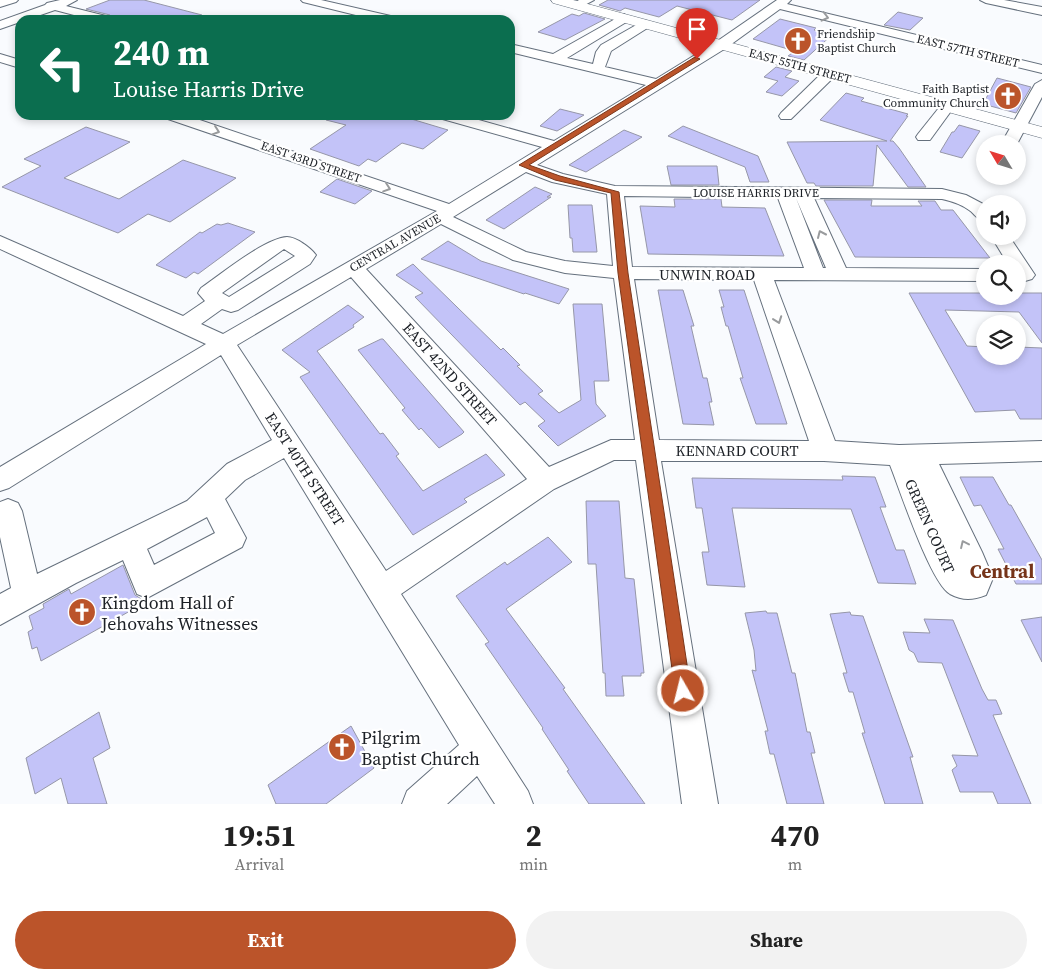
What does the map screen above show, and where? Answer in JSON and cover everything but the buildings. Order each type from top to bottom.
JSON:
[{"type":"main road","name":"EAST 55TH STREET","points":[[558,0],[583,3],[645,24],[1042,132]]},
{"type":"street","points":[[29,15],[71,0]]},
{"type":"street","points":[[306,0],[370,15]]},
{"type":"street","points":[[986,0],[1042,11]]},
{"type":"street","points":[[0,25],[14,20],[3,6],[37,1],[88,15]]},
{"type":"street","name":"CENTRAL AVENUE","points":[[0,480],[224,343],[446,213],[721,45],[782,3]]},
{"type":"street","name":"EAST 57TH STREET","points":[[782,3],[1042,69]]},
{"type":"street","points":[[555,59],[624,18]]},
{"type":"street","points":[[598,69],[602,52],[606,48],[645,24]]},
{"type":"street","points":[[515,49],[656,83]]},
{"type":"street","points":[[0,58],[15,62]]},
{"type":"street","points":[[786,116],[829,74]]},
{"type":"street","points":[[1014,135],[1042,84]]},
{"type":"street","points":[[924,137],[947,106]]},
{"type":"street","name":"EAST 43RD STREET","points":[[202,120],[446,213]]},
{"type":"street","points":[[462,120],[555,146]]},
{"type":"street","name":"LOUISE HARRIS DRIVE","points":[[523,165],[558,178],[615,192],[942,194],[976,206]]},
{"type":"street","points":[[615,192],[623,273],[647,432],[647,449],[700,804]]},
{"type":"street","points":[[794,193],[816,274]]},
{"type":"street","points":[[794,193],[839,274]]},
{"type":"street","name":"UNWIN ROAD","points":[[446,213],[520,256],[565,267],[623,273],[976,275]]},
{"type":"street","points":[[1006,245],[1028,276]]},
{"type":"street","points":[[6,252],[224,343]]},
{"type":"street","name":"EAST 42ND STREET","points":[[354,268],[545,481]]},
{"type":"street","points":[[762,274],[821,436],[824,451]]},
{"type":"street","points":[[184,325],[220,301]]},
{"type":"street","name":"EAST 40TH STREET","points":[[224,343],[382,590],[515,804]]},
{"type":"street","points":[[0,610],[66,573],[131,543],[197,509],[236,472],[288,442]]},
{"type":"street","name":"KENNARD COURT","points":[[382,590],[545,481],[611,450],[824,451],[911,455],[1042,452]]},
{"type":"street","points":[[131,543],[147,584],[232,538],[210,497]]},
{"type":"street","points":[[8,511],[27,594]]},
{"type":"street","points":[[420,804],[481,749]]},
{"type":"place","name":"Friendship Baptist Church","points":[[798,41]]},
{"type":"place","name":"Faith Baptist Community Church","points":[[1008,96]]},
{"type":"place","name":"Kingdom Hall of Jehovahs Witnesses","points":[[82,612]]},
{"type":"place","name":"Pilgrim Baptist Church","points":[[342,747]]},
{"type":"district","name":"Central","points":[[1002,571]]},
{"type":"route","points":[[683,691],[623,273],[615,192],[558,178],[523,165],[697,59]]}]
